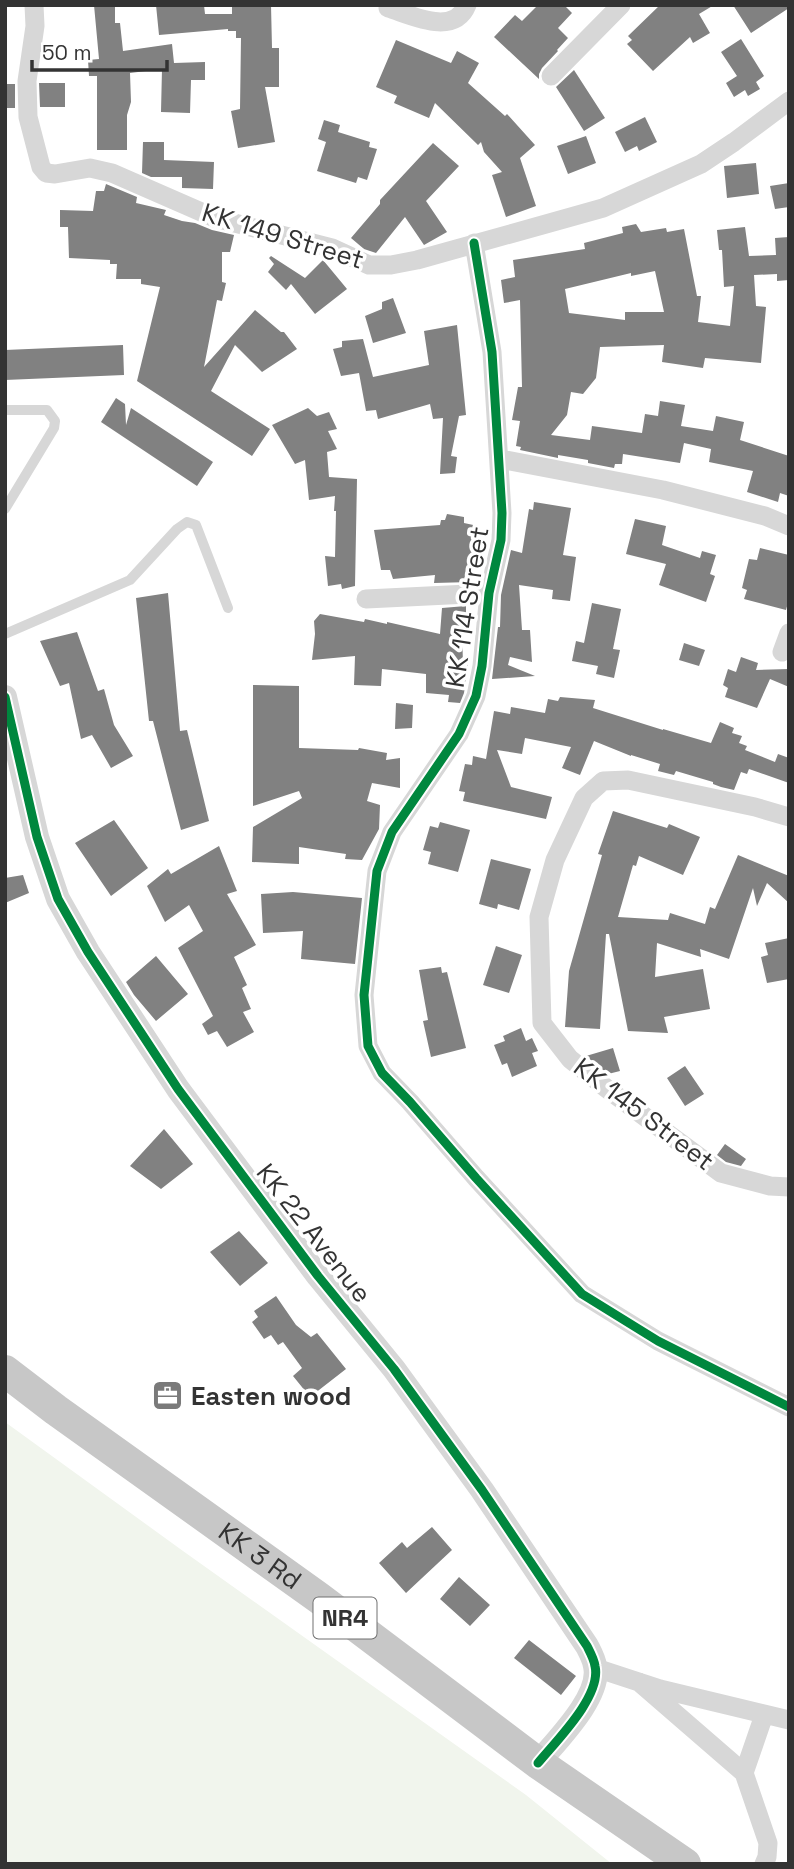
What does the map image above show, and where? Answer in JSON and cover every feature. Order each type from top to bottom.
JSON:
[{"type":"highway","name":"KK 3 Rd","points":[[5,1371],[319,1598],[538,1763],[685,1864]]},
{"type":"street","name":"KK 149 Street","points":[[34,5],[35,26],[27,81],[28,117],[41,167],[46,173],[55,174],[90,167],[112,173],[215,218],[332,248],[369,265],[391,265],[417,260],[603,208],[701,164],[789,101]]},
{"type":"street","points":[[388,8],[437,23],[454,20],[463,14],[467,5]]},
{"type":"street","points":[[551,76],[621,5]]},
{"type":"street","name":"KK 114 Street","points":[[474,243],[492,352],[500,459],[501,540],[489,593],[482,666],[476,696],[459,734],[392,832],[377,871],[364,995],[368,1046],[382,1073],[582,1294],[658,1341],[789,1408]]},
{"type":"street","points":[[500,459],[663,490],[765,516],[789,526]]},
{"type":"street","points":[[366,599],[489,593]]},
{"type":"street","name":"KK 22 Avenue","points":[[5,697],[37,837],[58,899],[88,952],[178,1089],[318,1276],[394,1369],[482,1490],[587,1646],[596,1668]]},
{"type":"street","name":"KK 145 Street","points":[[789,817],[755,807],[628,780],[603,781],[584,798],[555,860],[539,917],[539,952],[542,1023],[570,1059],[721,1173],[770,1186],[789,1188]]},
{"type":"street","points":[[538,1763],[581,1710],[594,1685],[596,1668],[639,1682],[789,1720]]},
{"type":"street","points":[[639,1682],[744,1773],[768,1843],[764,1864]]},
{"type":"street","points":[[744,1773],[764,1715]]},
{"type":"lane","points":[[5,410],[47,410],[55,421],[54,428],[5,509]]},
{"type":"lane","points":[[5,634],[130,580],[177,529],[187,522],[196,525],[228,608]]},
{"type":"shaded area","points":[[5,1422],[526,1795],[612,1864],[5,1864]]},
{"type":"building","points":[[94,5],[115,5],[115,23],[120,23],[123,51],[172,44],[174,63],[205,62],[205,80],[191,80],[190,113],[161,112],[162,69],[130,73],[131,102],[127,115],[127,150],[97,150],[97,76],[89,76],[88,60],[99,59]]},
{"type":"building","points":[[156,5],[204,5],[205,14],[232,14],[232,5],[271,5],[272,48],[279,48],[279,87],[265,87],[275,142],[238,148],[231,111],[240,109],[241,38],[236,38],[236,31],[228,29],[159,35]]},
{"type":"building","points":[[538,5],[564,5],[572,13],[558,28],[568,38],[542,68],[539,79],[494,37],[515,15],[522,21]]},
{"type":"building","points":[[660,5],[714,5],[699,14],[710,33],[693,43],[690,37],[653,71],[627,44],[632,40],[628,36]]},
{"type":"building","points":[[733,5],[789,5],[789,8],[751,33]]},
{"type":"building","points":[[741,39],[764,76],[756,82],[760,89],[748,96],[745,90],[734,97],[726,83],[737,76],[721,52]]},
{"type":"building","points":[[396,40],[451,63],[457,51],[479,63],[468,83],[505,116],[507,114],[535,145],[520,158],[536,206],[506,217],[492,175],[502,172],[484,152],[481,142],[478,145],[435,103],[429,118],[394,103],[397,96],[376,87]]},
{"type":"building","points":[[574,70],[605,118],[584,131],[556,87]]},
{"type":"building","points":[[39,83],[65,83],[65,107],[40,107]]},
{"type":"building","points":[[5,84],[15,84],[15,108],[5,108]]},
{"type":"building","points":[[645,117],[657,142],[639,151],[637,146],[625,152],[615,132]]},
{"type":"building","points":[[324,120],[340,125],[338,132],[370,142],[369,147],[377,149],[367,180],[358,177],[356,183],[317,171],[326,142],[318,139]]},
{"type":"building","points":[[586,136],[596,163],[568,174],[557,146]]},
{"type":"building","points":[[143,142],[164,142],[164,160],[214,162],[213,189],[182,188],[182,177],[151,177],[142,173]]},
{"type":"building","points":[[433,143],[459,166],[426,201],[447,232],[424,245],[405,217],[376,253],[364,249],[351,238],[380,204],[380,200]]},
{"type":"building","points":[[756,163],[759,194],[727,198],[724,166]]},
{"type":"building","points":[[789,183],[789,207],[775,209],[770,186]]},
{"type":"building","points":[[106,184],[137,197],[136,203],[166,210],[164,215],[234,235],[230,252],[222,252],[222,282],[226,283],[222,301],[217,300],[204,367],[255,310],[284,332],[297,349],[262,372],[235,345],[211,391],[270,429],[252,456],[137,381],[160,287],[141,284],[141,279],[116,279],[117,264],[110,264],[110,260],[69,258],[68,227],[60,227],[60,210],[93,211],[96,191],[104,191]]},
{"type":"building","points":[[636,224],[641,232],[666,228],[667,232],[684,229],[697,296],[701,296],[698,322],[730,326],[734,286],[724,287],[722,250],[719,250],[717,230],[745,227],[749,256],[776,255],[775,238],[789,237],[789,280],[777,281],[777,274],[754,275],[756,306],[766,307],[761,363],[705,358],[703,368],[662,362],[664,345],[600,347],[596,378],[583,394],[571,392],[567,415],[551,435],[590,440],[592,426],[642,433],[645,414],[658,416],[660,401],[685,405],[681,426],[713,431],[716,416],[744,422],[740,440],[789,456],[789,496],[780,493],[778,502],[747,492],[753,471],[709,462],[711,449],[684,443],[680,463],[623,454],[622,464],[615,464],[614,468],[588,463],[588,460],[558,455],[558,458],[520,450],[521,447],[516,446],[520,421],[512,420],[518,387],[522,387],[520,300],[504,303],[501,280],[515,277],[513,260],[585,249],[584,243],[623,233],[622,227]],"holes":[[[655,271],[664,312],[625,312],[625,320],[569,313],[565,289],[631,273],[631,276]]]},
{"type":"building","points":[[271,256],[305,278],[323,260],[347,289],[315,314],[291,284],[286,290],[268,272],[274,264],[269,258]]},
{"type":"building","points":[[393,298],[406,333],[373,343],[365,316],[382,309],[382,302]]},
{"type":"building","points":[[457,325],[466,415],[459,416],[451,456],[457,457],[455,473],[440,474],[443,418],[433,419],[430,404],[378,419],[376,410],[366,411],[359,373],[341,376],[333,349],[342,347],[342,341],[363,339],[373,377],[429,365],[424,331]]},
{"type":"building","points":[[123,345],[124,375],[5,380],[5,350]]},
{"type":"building","points":[[116,398],[125,404],[126,425],[131,408],[213,462],[197,486],[101,422]]},
{"type":"building","points":[[308,408],[317,416],[329,412],[337,429],[328,431],[337,449],[327,452],[329,477],[357,479],[355,586],[342,589],[341,584],[328,586],[325,556],[335,557],[335,496],[309,500],[305,460],[295,464],[272,425]]},
{"type":"building","points":[[534,502],[571,508],[563,555],[576,557],[570,601],[552,599],[553,590],[519,585],[522,630],[530,630],[532,662],[510,657],[508,665],[535,676],[492,679],[500,627],[501,595],[511,550],[522,553],[529,509],[533,510]]},
{"type":"building","points":[[447,514],[464,517],[464,523],[478,526],[475,568],[468,570],[471,582],[434,583],[435,575],[393,579],[390,570],[381,570],[374,530],[440,525]]},
{"type":"building","points":[[635,519],[666,526],[662,545],[700,558],[702,551],[716,555],[710,574],[715,576],[706,602],[659,585],[666,564],[626,554]]},
{"type":"building","points":[[760,548],[789,555],[789,599],[786,610],[744,599],[747,590],[742,588],[749,559],[757,560]]},
{"type":"building","points":[[168,593],[180,731],[187,730],[209,821],[181,830],[153,721],[149,721],[136,598]]},
{"type":"building","points":[[592,603],[621,609],[613,649],[620,650],[614,678],[596,674],[598,666],[572,661],[576,641],[584,643]]},
{"type":"building","points":[[466,606],[466,612],[471,613],[471,630],[462,630],[463,664],[468,664],[460,703],[448,702],[449,695],[426,693],[426,674],[382,669],[381,686],[354,685],[355,656],[312,660],[314,621],[320,614],[364,622],[365,619],[387,622],[440,634],[442,608]]},
{"type":"building","points":[[77,632],[98,691],[104,689],[114,725],[133,756],[111,768],[92,735],[81,739],[69,683],[60,686],[40,641]]},
{"type":"building","points":[[684,643],[705,650],[699,666],[679,660]]},
{"type":"building","points":[[741,657],[758,663],[756,670],[789,669],[789,687],[770,679],[757,708],[725,697],[728,688],[723,685],[728,669],[736,672]]},
{"type":"building","points":[[253,685],[299,686],[299,748],[359,748],[387,753],[386,760],[400,758],[400,788],[372,783],[367,801],[380,805],[379,829],[362,860],[345,859],[346,854],[299,847],[299,864],[252,862],[253,827],[302,798],[299,791],[253,806]]},
{"type":"building","points":[[560,697],[595,700],[593,708],[711,743],[720,722],[734,728],[732,733],[742,736],[739,743],[747,746],[745,750],[775,762],[778,754],[789,758],[789,783],[749,769],[747,774],[741,772],[734,790],[676,771],[674,775],[658,771],[660,764],[594,741],[580,775],[562,768],[571,747],[525,738],[522,754],[497,750],[511,787],[552,797],[546,819],[463,801],[465,792],[459,791],[465,764],[472,765],[473,756],[486,759],[494,711],[510,714],[511,707],[545,713],[548,699],[558,701]]},
{"type":"building","points":[[396,703],[413,705],[412,728],[395,729]]},
{"type":"building","points":[[613,811],[667,828],[669,824],[700,837],[683,875],[639,856],[636,866],[633,865],[618,917],[668,920],[670,913],[705,924],[710,907],[715,909],[738,855],[789,876],[789,903],[767,883],[757,906],[753,888],[729,959],[700,949],[701,957],[657,943],[655,977],[703,969],[710,1009],[664,1017],[668,1033],[628,1031],[609,934],[606,934],[600,1029],[565,1027],[569,971],[602,855],[598,854]]},
{"type":"building","points":[[114,820],[148,868],[111,896],[75,843]]},
{"type":"building","points":[[440,822],[470,830],[458,872],[428,864],[431,852],[423,850],[430,826],[438,828]]},
{"type":"building","points":[[219,846],[237,891],[227,894],[256,945],[234,957],[247,985],[242,988],[251,1009],[243,1012],[254,1032],[227,1047],[217,1031],[208,1035],[202,1024],[213,1016],[178,948],[203,931],[189,905],[165,922],[147,886],[168,869],[171,874]]},
{"type":"building","points":[[491,859],[531,869],[519,910],[498,904],[497,909],[479,904]]},
{"type":"building","points":[[23,875],[29,893],[5,903],[5,878]]},
{"type":"building","points":[[293,892],[362,898],[355,964],[301,959],[303,931],[263,933],[261,894]]},
{"type":"building","points":[[789,938],[789,979],[767,983],[761,957],[768,955],[765,943]]},
{"type":"building","points":[[496,946],[522,955],[509,993],[483,985]]},
{"type":"building","points":[[156,956],[188,994],[156,1021],[126,982]]},
{"type":"building","points":[[441,967],[442,973],[447,972],[466,1048],[431,1057],[423,1021],[428,1020],[419,970]]},
{"type":"building","points":[[521,1028],[526,1041],[532,1038],[538,1051],[532,1053],[537,1066],[512,1077],[507,1063],[502,1065],[494,1045],[505,1041],[503,1036]]},
{"type":"building","points":[[613,1048],[620,1071],[608,1074],[586,1056]]},
{"type":"building","points":[[685,1066],[704,1094],[685,1106],[667,1078]]},
{"type":"building","points":[[164,1129],[193,1164],[161,1189],[130,1166]]},
{"type":"building","points":[[725,1144],[746,1159],[741,1166],[726,1162],[717,1155]]},
{"type":"building","points":[[239,1231],[268,1263],[240,1286],[210,1252]]},
{"type":"building","points":[[276,1296],[296,1325],[311,1337],[317,1333],[346,1369],[310,1397],[293,1376],[302,1368],[283,1342],[278,1345],[271,1335],[264,1339],[252,1322],[258,1317],[254,1311]]},
{"type":"building","points":[[432,1527],[452,1550],[406,1593],[379,1563],[402,1542],[407,1548]]},
{"type":"building","points":[[459,1577],[490,1605],[470,1626],[440,1599]]},
{"type":"building","points":[[529,1640],[576,1676],[561,1695],[514,1658]]},
{"type":"cycle path","points":[[474,243],[492,352],[502,513],[501,540],[489,593],[482,666],[476,696],[459,734],[392,832],[377,871],[364,995],[368,1046],[382,1073],[582,1294],[658,1341],[789,1407]]},
{"type":"cycle path","points":[[5,697],[37,837],[58,899],[88,952],[178,1089],[318,1276],[394,1369],[482,1490],[587,1646],[595,1666],[592,1691],[576,1718],[538,1763]]},
{"type":"place","name":"Easten wood","points":[[168,1396]]}]
